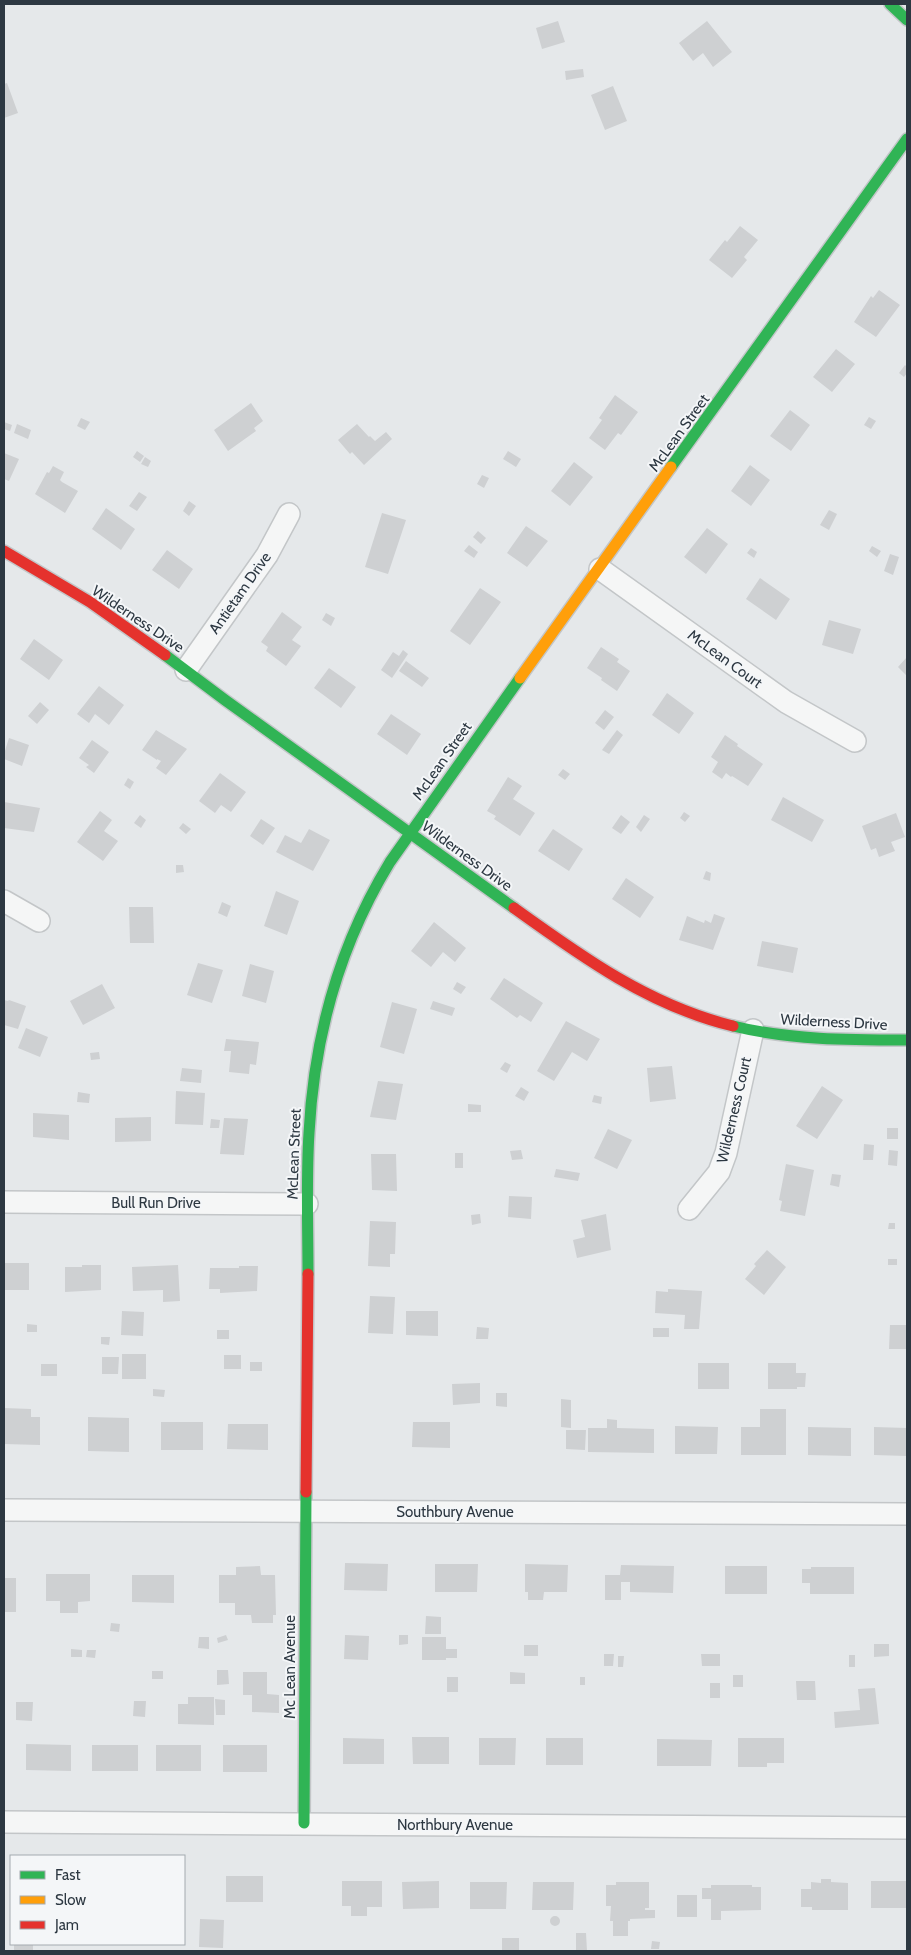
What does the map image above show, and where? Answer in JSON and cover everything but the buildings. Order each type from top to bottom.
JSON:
[{"type":"street","points":[[890,4],[907,20]]},
{"type":"street","name":"McLean Street","points":[[306,1512],[309,1134],[318,1044],[329,999],[342,960],[374,890],[410,833],[907,139]]},
{"type":"street","name":"Antietam Drive","points":[[186,670],[267,555],[289,514]]},
{"type":"street","name":"Wilderness Drive","points":[[4,551],[49,577],[167,655],[225,700],[609,975],[686,1010],[727,1025],[800,1037],[844,1040],[907,1040]]},
{"type":"street","name":"McLean Court","points":[[600,569],[786,702],[855,741]]},
{"type":"street","points":[[4,901],[39,921]]},
{"type":"street","name":"Wilderness Court","points":[[689,1209],[719,1172],[726,1154],[753,1030]]},
{"type":"street","name":"Bull Run Drive","points":[[4,1202],[307,1204]]},
{"type":"street","name":"Southbury Avenue","points":[[4,1510],[907,1514]]},
{"type":"street","name":"Mc Lean Avenue","points":[[304,1823],[306,1512]]},
{"type":"street","name":"Northbury Avenue","points":[[4,1822],[907,1828]]},
{"type":"traffic: fast","points":[[890,4],[907,20]]},
{"type":"traffic: fast","points":[[671,467],[907,139]]},
{"type":"traffic: fast","points":[[165,655],[514,908]]},
{"type":"traffic: fast","points":[[308,1274],[308,1168],[312,1097],[324,1027],[344,958],[372,893],[390,862],[520,678]]},
{"type":"traffic: fast","points":[[733,1026],[798,1037],[907,1040]]},
{"type":"traffic: fast","points":[[304,1823],[306,1492]]},
{"type":"traffic: slow","points":[[520,678],[671,467]]},
{"type":"traffic: jam","points":[[4,551],[90,602],[165,655]]},
{"type":"traffic: jam","points":[[514,908],[591,962],[645,993],[673,1006],[733,1026]]},
{"type":"traffic: jam","points":[[306,1492],[308,1274]]}]
